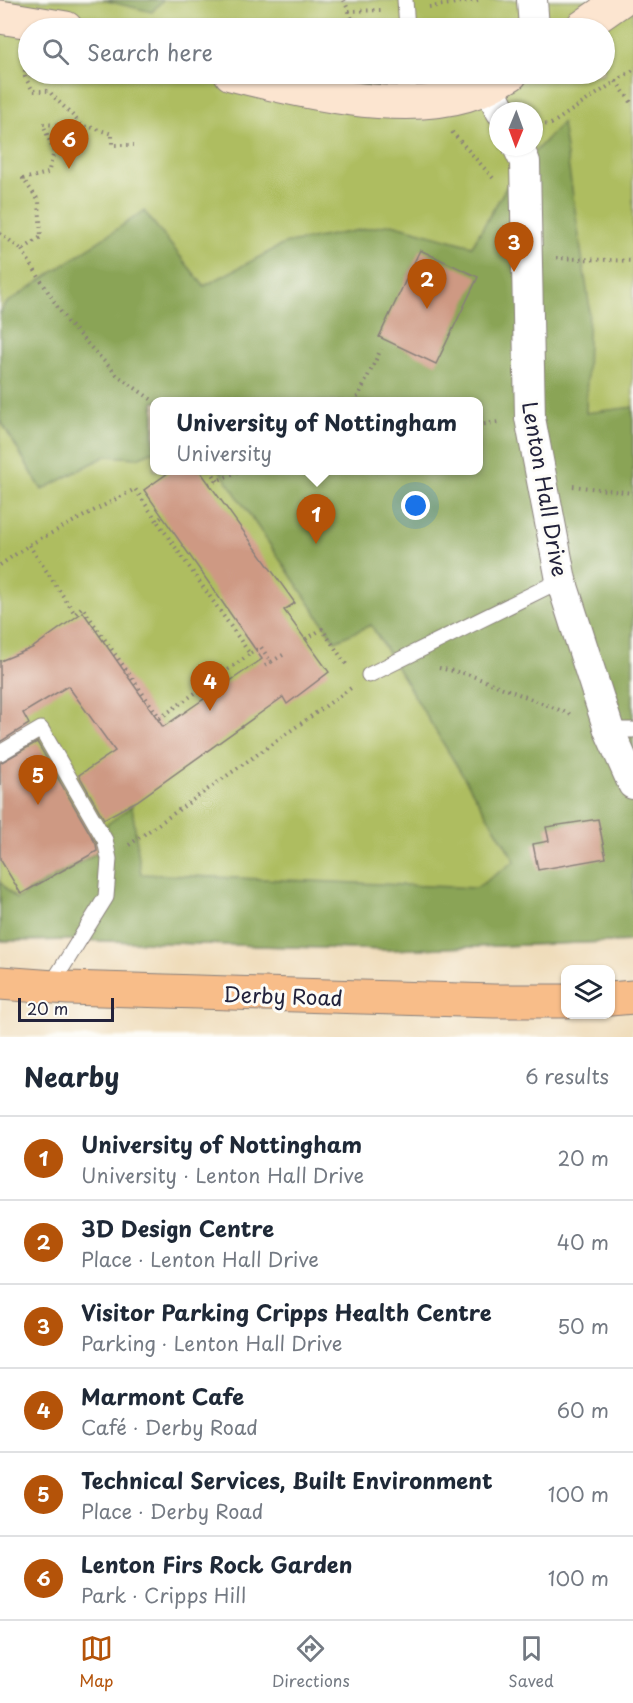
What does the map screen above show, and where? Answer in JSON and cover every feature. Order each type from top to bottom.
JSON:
[{"type":"highway","name":"Derby Road","points":[[0,983],[50,987],[561,1001]]},
{"type":"highway","points":[[615,999],[633,997]]},
{"type":"street","points":[[532,0],[533,18]]},
{"type":"street","points":[[595,18],[621,0]]},
{"type":"street","points":[[274,84],[318,94],[408,88],[441,100],[501,90]]},
{"type":"street","name":"Lenton Hall Drive","points":[[522,156],[525,162],[530,418],[561,580],[621,730],[633,784]]},
{"type":"lane","points":[[405,0],[406,18]]},
{"type":"lane","points":[[364,679],[561,580]]},
{"type":"lane","points":[[0,753],[41,729],[105,840],[109,859],[106,897],[50,987]]},
{"type":"path","points":[[344,0],[352,18]]},
{"type":"path","points":[[633,70],[616,81],[633,105]]},
{"type":"path","points":[[29,84],[33,91],[49,91],[60,105],[74,114],[82,127]]},
{"type":"path","points":[[543,124],[551,124],[611,84]]},
{"type":"path","points":[[441,100],[443,121],[525,214]]},
{"type":"path","points":[[22,250],[41,237],[39,201],[23,179],[48,173],[54,152],[43,124],[90,127],[112,134],[112,145],[134,145]]},
{"type":"path","points":[[0,233],[22,250],[67,322],[118,376],[150,398]]},
{"type":"path","points":[[526,257],[633,261]]},
{"type":"path","points":[[357,397],[381,349]]},
{"type":"path","points":[[213,475],[218,481]]},
{"type":"path","points":[[209,483],[232,475]]},
{"type":"path","points":[[542,483],[633,493]]},
{"type":"path","points":[[0,565],[29,545],[135,489],[250,654],[160,718],[82,607],[75,614],[29,545]]},
{"type":"path","points":[[157,521],[163,516]]},
{"type":"path","points":[[109,859],[364,679],[322,629],[306,639]]},
{"type":"path","points":[[251,653],[261,646],[271,662]]},
{"type":"path","points":[[265,666],[283,655]]},
{"type":"path","points":[[435,667],[467,674],[621,730]]},
{"type":"green space","points":[[0,0],[633,0],[633,941],[387,950],[78,940],[0,941]]},
{"type":"green space","points":[[103,0],[163,0],[152,12]]},
{"type":"green space","points":[[562,123],[589,303],[586,413],[633,407],[633,941],[387,950],[78,940],[0,941],[0,882],[16,899],[102,850],[94,834],[132,806],[141,874],[476,888],[515,861],[371,625],[335,641],[223,475],[483,475],[483,397],[150,397],[150,453],[137,458],[106,456],[42,490],[0,420],[0,315],[4,305],[144,211],[204,286],[284,244],[392,224],[472,246],[514,174],[531,156],[543,156],[543,143]]},
{"type":"building","points":[[420,250],[478,277],[436,364],[379,337]]},
{"type":"building","points":[[165,475],[203,475],[295,603],[284,610],[329,672],[287,704],[283,697],[137,801],[104,819],[79,775],[115,751],[68,686],[23,713],[29,724],[0,742],[0,661],[32,648],[83,612],[163,727],[262,659],[144,490]]},
{"type":"building","points":[[37,742],[96,844],[97,851],[21,894],[0,859],[0,763]]},
{"type":"building","points":[[598,819],[606,858],[538,870],[533,844],[549,841],[546,827]]},
{"type":"place","name":"Lenton Firs Rock Garden","points":[[69,169]]},
{"type":"place","name":"Visitor Parking Cripps Health Centre","points":[[514,272]]},
{"type":"place","name":"3D Design Centre","points":[[427,309]]},
{"type":"place","name":"University of Nottingham","points":[[316,544]]},
{"type":"place","name":"Marmont Cafe","points":[[210,711]]},
{"type":"place","name":"Technical Services, Built Environment","points":[[38,805]]}]
